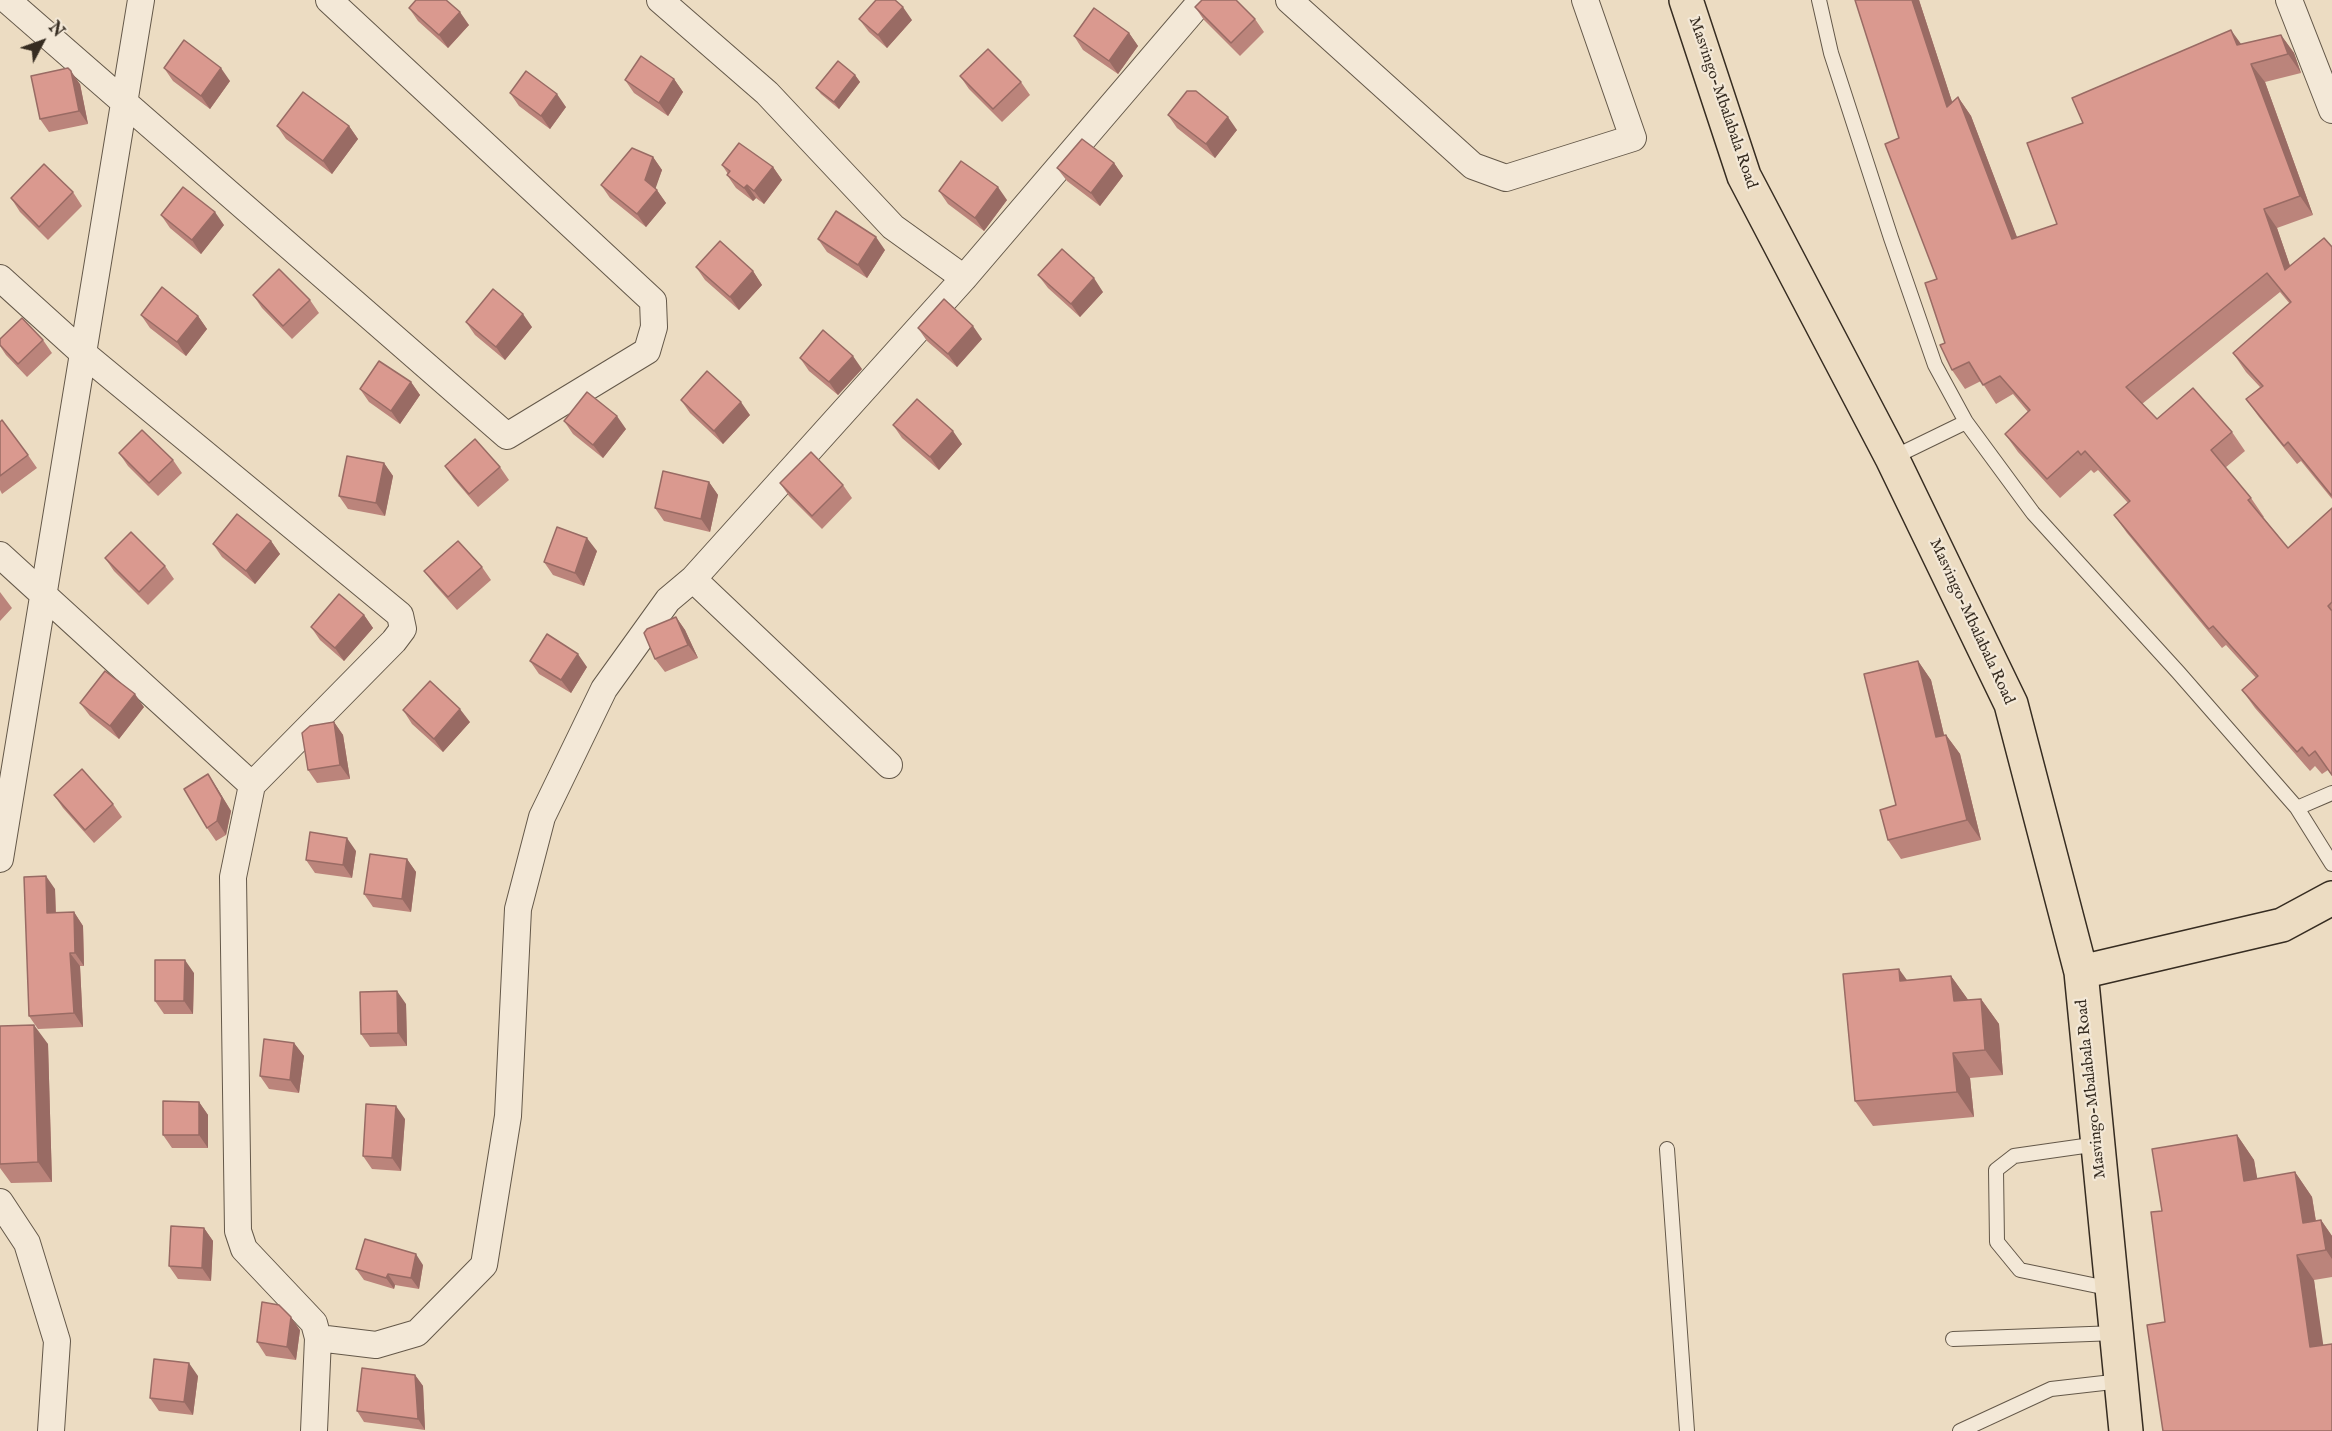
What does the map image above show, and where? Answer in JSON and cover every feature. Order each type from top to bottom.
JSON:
[{"type":"highway","name":"Masvingo-Mbalabala Road","points":[[1686,0],[1744,176],[1892,458],[2011,704],[2081,972],[2126,1431]]},
{"type":"highway","points":[[2081,972],[2282,926],[2332,898]]},
{"type":"street","points":[[7,0],[507,436],[647,351],[654,327],[653,301],[328,0]]},
{"type":"street","points":[[0,859],[3,819],[44,594],[141,0]]},
{"type":"street","points":[[660,0],[767,93],[892,227],[964,278]]},
{"type":"street","points":[[318,1338],[376,1345],[417,1333],[484,1265],[508,1116],[518,909],[542,817],[604,688],[668,600],[693,579],[964,278],[1202,0]]},
{"type":"street","points":[[1289,0],[1473,166],[1506,178],[1633,138],[1585,0]]},
{"type":"street","points":[[2289,0],[2332,110]]},
{"type":"street","points":[[0,279],[84,354],[400,615],[404,629],[252,785],[233,877],[238,1231],[244,1249],[314,1323],[318,1338],[314,1431]]},
{"type":"street","points":[[0,555],[252,785]]},
{"type":"street","points":[[693,579],[889,765]]},
{"type":"street","points":[[0,1202],[27,1244],[57,1341],[51,1431]]},
{"type":"lane","points":[[1819,0],[1831,53],[1935,365],[1966,422],[2033,513],[2178,672],[2297,808],[2332,864]]},
{"type":"lane","points":[[1892,458],[1966,422]]},
{"type":"lane","points":[[2297,808],[2332,793]]},
{"type":"lane","points":[[2098,1144],[2014,1156],[1996,1170],[1997,1242],[2020,1270],[2112,1289]]},
{"type":"lane","points":[[1667,1149],[1687,1431]]},
{"type":"lane","points":[[1953,1339],[2117,1333]]},
{"type":"lane","points":[[1960,1431],[2051,1389],[2121,1381]]},
{"type":"building","points":[[416,0],[446,0],[460,12],[439,35],[409,8]]},
{"type":"building","points":[[876,0],[895,0],[903,7],[878,35],[859,19]]},
{"type":"building","points":[[1202,0],[1236,0],[1255,19],[1231,43],[1195,7]]},
{"type":"building","points":[[1855,0],[1912,0],[1947,107],[1958,97],[2012,239],[2057,224],[2027,143],[2083,123],[2072,98],[2231,30],[2237,45],[2281,35],[2288,54],[2251,64],[2300,196],[2264,209],[2285,270],[2324,238],[2332,247],[2332,496],[2288,442],[2284,446],[2246,399],[2263,386],[2233,353],[2291,302],[2267,273],[2126,387],[2157,419],[2193,388],[2232,432],[2211,450],[2288,548],[2332,508],[2332,602],[2328,606],[2332,611],[2332,775],[2315,751],[2309,756],[2302,747],[2297,752],[2242,690],[2258,676],[2213,626],[2209,629],[2114,515],[2130,501],[2085,451],[2081,455],[2078,451],[2047,479],[2005,434],[2030,410],[2000,376],[1983,385],[1969,362],[1952,370],[1940,345],[1945,343],[1925,283],[1937,279],[1885,144],[1899,138]]},
{"type":"building","points":[[1094,8],[1129,33],[1109,61],[1074,36]]},
{"type":"building","points":[[184,40],[221,68],[201,96],[164,68]]},
{"type":"building","points":[[988,49],[1021,82],[993,109],[960,76]]},
{"type":"building","points":[[641,56],[674,79],[659,103],[625,80]]},
{"type":"building","points":[[838,61],[855,75],[834,102],[816,88]]},
{"type":"building","points":[[68,68],[71,71],[79,111],[40,119],[31,76]]},
{"type":"building","points":[[526,71],[557,94],[541,116],[510,93]]},
{"type":"building","points":[[1187,91],[1196,91],[1228,117],[1206,144],[1168,115]]},
{"type":"building","points":[[303,92],[349,126],[323,161],[277,126]]},
{"type":"building","points":[[1082,139],[1114,163],[1091,193],[1057,168]]},
{"type":"building","points":[[739,143],[773,167],[754,191],[747,185],[744,188],[727,175],[730,171],[722,165]]},
{"type":"building","points":[[632,148],[653,157],[645,180],[657,190],[637,214],[601,185]]},
{"type":"building","points":[[961,161],[998,187],[975,218],[939,191]]},
{"type":"building","points":[[44,164],[73,192],[39,227],[11,198]]},
{"type":"building","points":[[183,187],[215,212],[192,240],[161,215]]},
{"type":"building","points":[[836,211],[876,237],[858,265],[818,239]]},
{"type":"building","points":[[720,241],[753,271],[730,297],[696,267]]},
{"type":"building","points":[[1062,249],[1094,278],[1071,304],[1038,275]]},
{"type":"building","points":[[279,269],[310,300],[283,326],[253,295]]},
{"type":"building","points":[[162,287],[198,316],[177,342],[141,315]]},
{"type":"building","points":[[493,289],[523,314],[496,347],[466,322]]},
{"type":"building","points":[[944,299],[973,326],[948,354],[918,328]]},
{"type":"building","points":[[22,318],[43,340],[18,364],[0,345],[0,339]]},
{"type":"building","points":[[823,330],[853,356],[829,382],[800,358]]},
{"type":"building","points":[[379,361],[411,382],[391,411],[360,389]]},
{"type":"building","points":[[707,371],[741,402],[714,431],[681,400]]},
{"type":"building","points":[[587,392],[617,416],[593,445],[564,421]]},
{"type":"building","points":[[917,399],[953,431],[930,457],[893,425]]},
{"type":"building","points":[[2,420],[28,455],[0,476],[0,422]]},
{"type":"building","points":[[142,430],[173,460],[149,483],[119,453]]},
{"type":"building","points":[[475,439],[500,467],[469,494],[445,466]]},
{"type":"building","points":[[811,452],[843,485],[812,516],[780,483]]},
{"type":"building","points":[[347,456],[384,463],[376,503],[339,496]]},
{"type":"building","points":[[663,471],[709,482],[701,519],[655,508]]},
{"type":"building","points":[[237,514],[271,541],[246,571],[213,544]]},
{"type":"building","points":[[557,527],[587,538],[575,573],[544,562]]},
{"type":"building","points":[[131,532],[165,566],[139,592],[105,558]]},
{"type":"building","points":[[458,541],[482,567],[448,597],[424,571]]},
{"type":"building","points":[[339,594],[364,615],[335,648],[311,627]]},
{"type":"building","points":[[676,617],[688,645],[655,659],[644,633],[647,629]]},
{"type":"building","points":[[547,634],[578,654],[561,680],[530,661]]},
{"type":"building","points":[[1918,661],[1936,737],[1946,735],[1967,820],[1888,840],[1880,810],[1896,805],[1864,674]]},
{"type":"building","points":[[105,671],[135,694],[110,726],[80,703]]},
{"type":"building","points":[[430,681],[460,709],[434,739],[403,710]]},
{"type":"building","points":[[334,722],[340,765],[308,770],[302,733],[310,726]]},
{"type":"building","points":[[82,769],[113,804],[85,830],[54,795]]},
{"type":"building","points":[[208,774],[222,798],[217,821],[207,828],[184,789]]},
{"type":"building","points":[[310,832],[347,838],[343,865],[306,860]]},
{"type":"building","points":[[370,854],[407,859],[402,899],[364,894]]},
{"type":"building","points":[[46,876],[47,913],[74,912],[75,953],[70,953],[74,1013],[29,1016],[24,877]]},
{"type":"building","points":[[155,960],[185,960],[184,1001],[155,1001]]},
{"type":"building","points":[[1899,969],[1900,981],[1951,976],[1954,1001],[1981,999],[1985,1050],[1953,1053],[1957,1092],[1855,1101],[1843,974]]},
{"type":"building","points":[[397,991],[398,1033],[361,1034],[360,992]]},
{"type":"building","points":[[34,1025],[38,1162],[0,1164],[0,1026]]},
{"type":"building","points":[[264,1039],[294,1043],[290,1080],[260,1076]]},
{"type":"building","points":[[163,1101],[199,1102],[199,1135],[163,1135]]},
{"type":"building","points":[[366,1104],[396,1106],[392,1158],[363,1156]]},
{"type":"building","points":[[2237,1135],[2244,1181],[2295,1172],[2303,1223],[2321,1220],[2326,1250],[2297,1255],[2310,1347],[2332,1344],[2332,1431],[2163,1431],[2147,1325],[2165,1322],[2151,1212],[2162,1211],[2152,1149]]},
{"type":"building","points":[[171,1226],[204,1228],[202,1268],[169,1266]]},
{"type":"building","points":[[365,1239],[416,1254],[411,1278],[388,1274],[386,1278],[356,1269]]},
{"type":"building","points":[[262,1302],[279,1305],[291,1317],[287,1347],[257,1342]]},
{"type":"building","points":[[154,1359],[189,1363],[184,1402],[150,1398]]},
{"type":"building","points":[[362,1368],[415,1375],[418,1419],[357,1411]]}]
